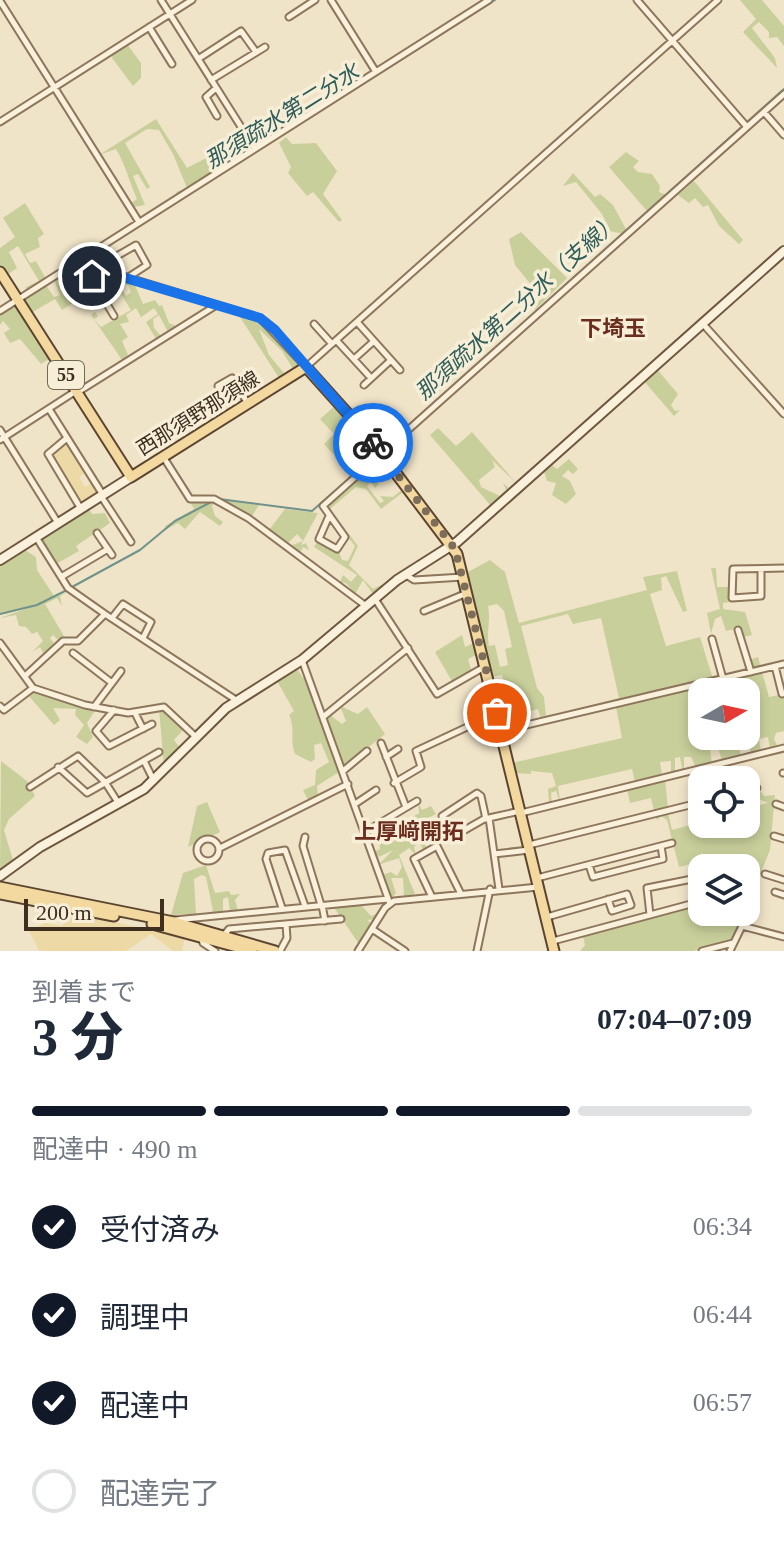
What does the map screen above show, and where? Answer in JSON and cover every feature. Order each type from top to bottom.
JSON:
[{"type":"main road","name":"西那須野那須線","points":[[0,272],[131,477],[306,367]]},
{"type":"main road","points":[[306,367],[382,454],[453,545],[468,593],[553,946]]},
{"type":"main road","points":[[0,887],[174,922],[278,951]]},
{"type":"main road","points":[[0,894],[201,935],[252,951]]},
{"type":"street","points":[[161,0],[255,149]]},
{"type":"street","points":[[0,122],[192,0]]},
{"type":"street","points":[[289,17],[315,0]]},
{"type":"street","points":[[331,0],[376,72]]},
{"type":"street","points":[[0,311],[489,0]]},
{"type":"street","points":[[637,0],[747,127]]},
{"type":"street","points":[[77,262],[215,306],[251,314],[266,322],[306,367],[718,0]]},
{"type":"street","points":[[0,1],[139,222]]},
{"type":"street","points":[[149,27],[172,64]]},
{"type":"street","points":[[198,59],[241,31],[256,52]]},
{"type":"street","points":[[211,80],[265,47]]},
{"type":"street","points":[[216,88],[206,97],[217,116]]},
{"type":"street","points":[[329,516],[319,539],[337,549],[345,537],[323,506],[784,94]]},
{"type":"street","points":[[764,112],[784,135]]},
{"type":"street","points":[[114,316],[92,279],[99,270],[136,245],[147,265],[127,278]]},
{"type":"street","points":[[0,876],[40,847],[155,781],[236,700],[302,660],[405,575],[453,545],[784,251]]},
{"type":"street","points":[[2,438],[215,306]]},
{"type":"street","points":[[357,322],[400,370]]},
{"type":"street","points":[[703,323],[784,414]]},
{"type":"street","points":[[314,324],[371,378]]},
{"type":"street","points":[[354,359],[374,341]]},
{"type":"street","points":[[364,385],[391,360]]},
{"type":"street","points":[[218,386],[232,378],[248,403]]},
{"type":"street","points":[[49,409],[131,542]]},
{"type":"street","points":[[0,430],[2,438],[58,523]]},
{"type":"street","points":[[67,438],[48,454],[81,509]]},
{"type":"street","points":[[163,457],[190,499],[214,499],[248,518],[366,606]]},
{"type":"street","points":[[0,560],[131,477]]},
{"type":"street","points":[[61,577],[110,552],[97,533]]},
{"type":"street","points":[[36,537],[72,592],[236,700]]},
{"type":"street","points":[[761,569],[760,598],[732,598],[733,569],[784,568]]},
{"type":"street","points":[[405,575],[414,580],[464,577]]},
{"type":"street","points":[[424,611],[468,593]]},
{"type":"street","points":[[374,599],[437,694],[486,666]]},
{"type":"street","points":[[112,619],[123,604],[152,624],[143,638]]},
{"type":"street","points":[[25,676],[63,641],[78,641],[105,614]]},
{"type":"street","points":[[738,630],[751,672]]},
{"type":"street","points":[[712,639],[723,678]]},
{"type":"street","points":[[0,643],[33,688],[114,710],[135,713],[164,707],[196,737]]},
{"type":"street","points":[[323,717],[408,648]]},
{"type":"street","points":[[73,653],[112,683]]},
{"type":"street","points":[[302,660],[389,901]]},
{"type":"street","points":[[727,678],[784,664]]},
{"type":"street","points":[[775,666],[782,694]]},
{"type":"street","points":[[94,707],[121,671]]},
{"type":"street","points":[[501,731],[688,687]]},
{"type":"street","points":[[0,706],[4,710],[33,688]]},
{"type":"street","points":[[114,710],[96,731],[109,746],[152,724]]},
{"type":"street","points":[[135,713],[143,729]]},
{"type":"street","points":[[394,783],[421,767],[416,751],[497,713]]},
{"type":"street","points":[[381,743],[394,783],[406,807]]},
{"type":"street","points":[[499,889],[487,818],[481,796],[477,793],[442,816],[453,834],[487,818],[784,748]]},
{"type":"street","points":[[386,757],[398,749]]},
{"type":"street","points":[[343,771],[367,751]]},
{"type":"street","points":[[58,767],[83,792],[159,752]]},
{"type":"street","points":[[30,787],[78,756],[105,782],[119,804]]},
{"type":"street","points":[[144,761],[155,781]]},
{"type":"street","points":[[220,848],[348,784]]},
{"type":"street","points":[[355,804],[376,790]]},
{"type":"street","points":[[365,832],[417,801]]},
{"type":"street","points":[[776,804],[784,807]]},
{"type":"street","points":[[494,854],[688,806]]},
{"type":"street","points":[[774,836],[784,839]]},
{"type":"street","points":[[305,837],[303,846],[325,921]]},
{"type":"street","points":[[211,838],[220,848],[220,855],[205,861],[195,850],[196,845],[211,838]]},
{"type":"street","points":[[174,922],[179,918],[499,889],[538,882],[672,843]]},
{"type":"street","points":[[431,896],[414,859],[437,846],[460,892]]},
{"type":"street","points":[[589,865],[593,877],[663,859],[661,846]]},
{"type":"street","points":[[282,908],[266,859],[268,853],[285,850],[305,906]]},
{"type":"street","points":[[765,874],[784,880]]},
{"type":"street","points":[[650,915],[647,888],[688,880]]},
{"type":"street","points":[[477,951],[490,889]]},
{"type":"street","points":[[775,892],[784,895]]},
{"type":"street","points":[[546,917],[608,899],[627,894],[631,905],[612,911],[608,899]]},
{"type":"street","points":[[359,951],[389,901]]},
{"type":"street","points":[[553,946],[688,905]]},
{"type":"street","points":[[224,935],[229,929],[341,919]]},
{"type":"street","points":[[278,951],[287,938],[286,924]]},
{"type":"street","points":[[730,951],[745,925],[784,937]]},
{"type":"street","points":[[372,929],[405,951]]},
{"type":"street","points":[[201,935],[203,943],[215,951]]},
{"type":"street","points":[[702,951],[734,943]]},
{"type":"green space","points":[[740,0],[762,0],[784,26],[784,46],[777,37],[769,38],[769,32],[759,22],[752,28],[775,58],[777,68],[743,32],[756,19]]},
{"type":"green space","points":[[127,44],[141,63],[141,78],[133,86],[112,58],[113,52]]},
{"type":"green space","points":[[156,119],[187,168],[206,158],[218,170],[178,195],[176,192],[187,188],[159,130],[147,129],[125,143],[150,187],[147,189],[138,174],[133,176],[145,205],[133,207],[140,219],[150,213],[140,220],[129,204],[137,199],[116,149],[99,155]]},
{"type":"green space","points":[[286,137],[292,144],[316,143],[337,171],[323,194],[342,220],[339,222],[313,192],[307,196],[288,173],[291,167],[279,143]]},
{"type":"green space","points":[[626,152],[639,161],[633,167],[638,172],[652,174],[660,186],[659,192],[667,195],[647,211],[609,167]]},
{"type":"green space","points":[[573,173],[595,197],[600,194],[613,205],[627,231],[623,234],[610,231],[602,214],[576,182],[563,186]]},
{"type":"green space","points":[[694,181],[743,240],[739,244],[719,226],[708,205],[703,207],[695,198],[689,203],[678,195]]},
{"type":"green space","points":[[25,203],[44,234],[38,238],[40,247],[25,254],[30,263],[36,261],[46,279],[25,292],[26,287],[39,281],[18,246],[9,252],[17,268],[7,275],[0,264],[0,248],[15,237],[3,218]]},
{"type":"green space","points":[[521,232],[567,278],[534,311],[541,297],[515,265],[509,239]]},
{"type":"green space","points":[[66,273],[68,278],[62,284],[64,287],[71,281],[70,274],[76,284],[88,277],[95,289],[85,295],[91,301],[99,296],[99,301],[87,309],[82,301],[84,296],[73,285],[69,288],[71,299],[81,298],[62,310],[55,299],[31,313],[23,300],[46,285],[54,297],[60,295],[54,280]]},
{"type":"green space","points":[[110,276],[121,279],[119,284],[126,296],[131,292],[128,285],[122,286],[126,280],[148,288],[135,285],[143,304],[155,300],[159,306],[162,305],[169,323],[176,326],[168,332],[159,315],[153,319],[154,328],[161,336],[156,339],[146,322],[158,314],[154,308],[126,328],[141,317],[136,308],[126,315],[129,322],[120,324],[128,337],[122,341],[128,355],[122,360],[91,315],[95,312],[98,316],[94,319],[101,327],[131,310]]},
{"type":"green space","points":[[16,304],[51,358],[41,364],[20,339],[10,343],[4,333],[10,329],[3,321],[0,325],[0,314]]},
{"type":"green space","points":[[238,314],[263,322],[299,364],[293,369],[282,351],[259,329],[269,355],[284,373],[279,378]]},
{"type":"green space","points":[[656,368],[678,394],[671,405],[675,411],[680,410],[674,416],[643,380]]},
{"type":"green space","points":[[336,405],[377,454],[363,467],[361,463],[367,456],[347,437],[343,445],[359,466],[351,474],[324,444],[334,434],[320,419]]},
{"type":"green space","points":[[438,428],[456,446],[472,432],[516,483],[492,460],[495,467],[479,480],[481,487],[500,496],[506,490],[503,483],[510,489],[491,506],[430,435]]},
{"type":"green space","points":[[569,459],[578,469],[573,474],[568,470],[562,476],[570,481],[576,494],[566,504],[552,495],[556,483],[547,481],[543,468],[549,463],[557,469]]},
{"type":"green space","points":[[365,473],[379,484],[375,488],[371,482],[367,486],[380,503],[384,501],[380,496],[393,497],[403,489],[411,499],[402,493],[381,509],[366,489],[356,487],[330,509],[358,546],[349,565],[373,589],[389,581],[373,594],[363,580],[355,594],[346,583],[340,582],[343,575],[351,582],[357,575],[314,547],[318,540],[339,552],[342,560],[348,561],[355,546],[326,509]]},
{"type":"green space","points":[[219,498],[259,505],[250,519],[215,502],[212,506],[215,516],[223,522],[220,526],[200,512],[185,529],[178,523],[165,530],[165,526],[194,509],[190,502]]},
{"type":"green space","points":[[89,509],[92,514],[105,513],[110,523],[76,546],[79,551],[56,564],[41,539]]},
{"type":"green space","points":[[285,509],[318,513],[301,545],[306,543],[309,550],[303,547],[300,553],[290,546],[303,541],[297,534],[287,544],[269,530]]},
{"type":"green space","points":[[25,550],[36,557],[37,570],[54,596],[44,602],[67,592],[60,596],[62,606],[57,598],[45,604],[64,636],[59,641],[53,635],[50,638],[55,645],[44,655],[40,647],[32,652],[43,641],[37,632],[32,634],[26,627],[19,626],[16,615],[0,618],[28,608],[0,613],[0,565]]},
{"type":"green space","points":[[490,560],[505,572],[519,623],[647,590],[643,577],[677,571],[687,611],[683,612],[666,576],[661,578],[662,590],[650,594],[666,646],[700,637],[713,678],[688,678],[688,750],[710,750],[712,764],[695,766],[691,757],[684,757],[684,771],[678,772],[682,768],[680,757],[675,758],[675,773],[671,772],[671,761],[660,762],[662,775],[635,782],[632,769],[558,786],[560,801],[554,803],[559,800],[556,791],[551,793],[552,803],[549,803],[548,789],[556,786],[552,773],[514,773],[512,763],[622,738],[616,707],[634,702],[633,699],[541,720],[538,709],[530,711],[529,723],[523,725],[520,714],[504,717],[505,728],[496,697],[506,695],[502,675],[491,677],[466,573]],"holes":[[[497,604],[504,611],[512,647],[505,649],[508,665],[500,667],[495,645],[489,646],[488,641],[488,606]],[[568,614],[573,624],[601,618],[619,698],[546,717],[544,697],[537,688],[521,626]]]},
{"type":"green space","points":[[711,568],[716,568],[717,587],[728,587],[730,602],[723,603],[723,609],[745,612],[752,635],[743,637],[740,628],[726,631],[721,616],[715,619],[711,634],[707,613],[720,609]]},
{"type":"green space","points":[[462,635],[465,647],[476,642],[478,654],[468,659],[472,672],[453,683],[435,652]]},
{"type":"green space","points":[[758,657],[769,697],[784,694],[784,731],[776,733],[774,739],[778,747],[770,749],[768,737],[760,739],[760,678],[719,678],[751,673],[749,660]]},
{"type":"green space","points":[[297,669],[303,678],[307,677],[342,770],[317,786],[318,797],[309,802],[303,790],[315,785],[316,770],[329,762],[321,743],[314,745],[315,759],[311,762],[295,754],[289,715],[294,711],[277,681]]},
{"type":"green space","points":[[36,687],[96,709],[87,723],[93,737],[87,744],[76,737],[84,725],[75,715],[76,709],[53,708],[60,720],[54,725],[28,695]]},
{"type":"green space","points":[[340,706],[358,714],[367,707],[385,734],[344,767],[326,718],[330,715],[342,724],[346,721]]},
{"type":"green space","points":[[162,708],[185,728],[174,740],[180,748],[164,766],[159,709]]},
{"type":"green space","points":[[719,750],[740,750],[741,757],[722,761]]},
{"type":"green space","points":[[1,761],[27,781],[35,796],[9,819],[4,830],[13,860],[0,870]]},
{"type":"green space","points":[[665,780],[668,808],[654,811],[651,798],[630,803],[627,789]]},
{"type":"green space","points":[[760,790],[764,796],[775,795],[770,850],[760,875],[760,854],[688,854],[688,865],[679,867],[667,820],[661,816],[657,820],[656,816],[668,813],[672,830],[688,826],[688,838],[760,838],[760,805],[768,803],[760,800]]},
{"type":"green space","points":[[207,802],[220,832],[188,847],[197,806]]},
{"type":"green space","points":[[418,803],[422,810],[431,806],[436,814],[426,819],[428,823],[437,818],[445,826],[432,833],[428,830],[423,832],[426,847],[432,847],[424,851],[419,842],[414,847],[416,855],[409,848],[399,855],[415,894],[404,897],[403,878],[391,878],[396,893],[391,899],[382,875],[391,872],[397,876],[402,867],[399,858],[378,865],[393,850],[379,857],[374,852],[380,849],[379,838],[389,840],[395,837],[391,830],[419,813]]},
{"type":"green space","points":[[206,865],[215,893],[229,891],[231,895],[240,894],[235,900],[238,911],[230,911],[228,897],[223,899],[223,912],[209,913],[213,911],[206,877],[202,875],[194,879],[196,914],[171,915],[183,873]]},
{"type":"green space","points":[[360,904],[371,916],[379,913],[375,919],[368,920],[371,925],[359,944],[333,906]]},
{"type":"green space","points":[[688,906],[688,926],[740,926],[734,940],[693,951],[580,951],[585,945],[583,936],[598,930],[601,933],[604,929]]},
{"type":"sand","points":[[65,442],[86,472],[79,477],[85,487],[93,483],[98,490],[84,503],[79,502],[51,456],[52,451]]},
{"type":"sand","points":[[76,914],[185,937],[182,951],[173,951],[151,934],[126,951],[39,951],[29,931],[46,923],[61,926]]},
{"type":"waterway","name":"那須疏水第二分水","points":[[87,259],[495,0]]},
{"type":"waterway","name":"那須疏水第二分水（支線）","points":[[382,449],[784,89]]},
{"type":"waterway","name":"那須疏水第二分水（支線）","points":[[219,499],[312,511],[378,453]]},
{"type":"waterway","name":"那須疏水第二分水（支線）","points":[[72,587],[140,550],[175,521],[213,501]]},
{"type":"waterway","name":"那須疏水第二分水（支線）","points":[[409,568],[443,545]]},
{"type":"waterway","name":"那須疏水第二分水（支線）","points":[[0,614],[37,605],[67,590]]},
{"type":"way so far","points":[[373,443],[455,549],[497,713]]},
{"type":"district","name":"下埼玉","points":[[613,328]]},
{"type":"district","name":"上厚﨑開拓","points":[[409,831]]},
{"type":"route","points":[[92,276],[102,271],[260,318],[275,330],[373,443]]}]
